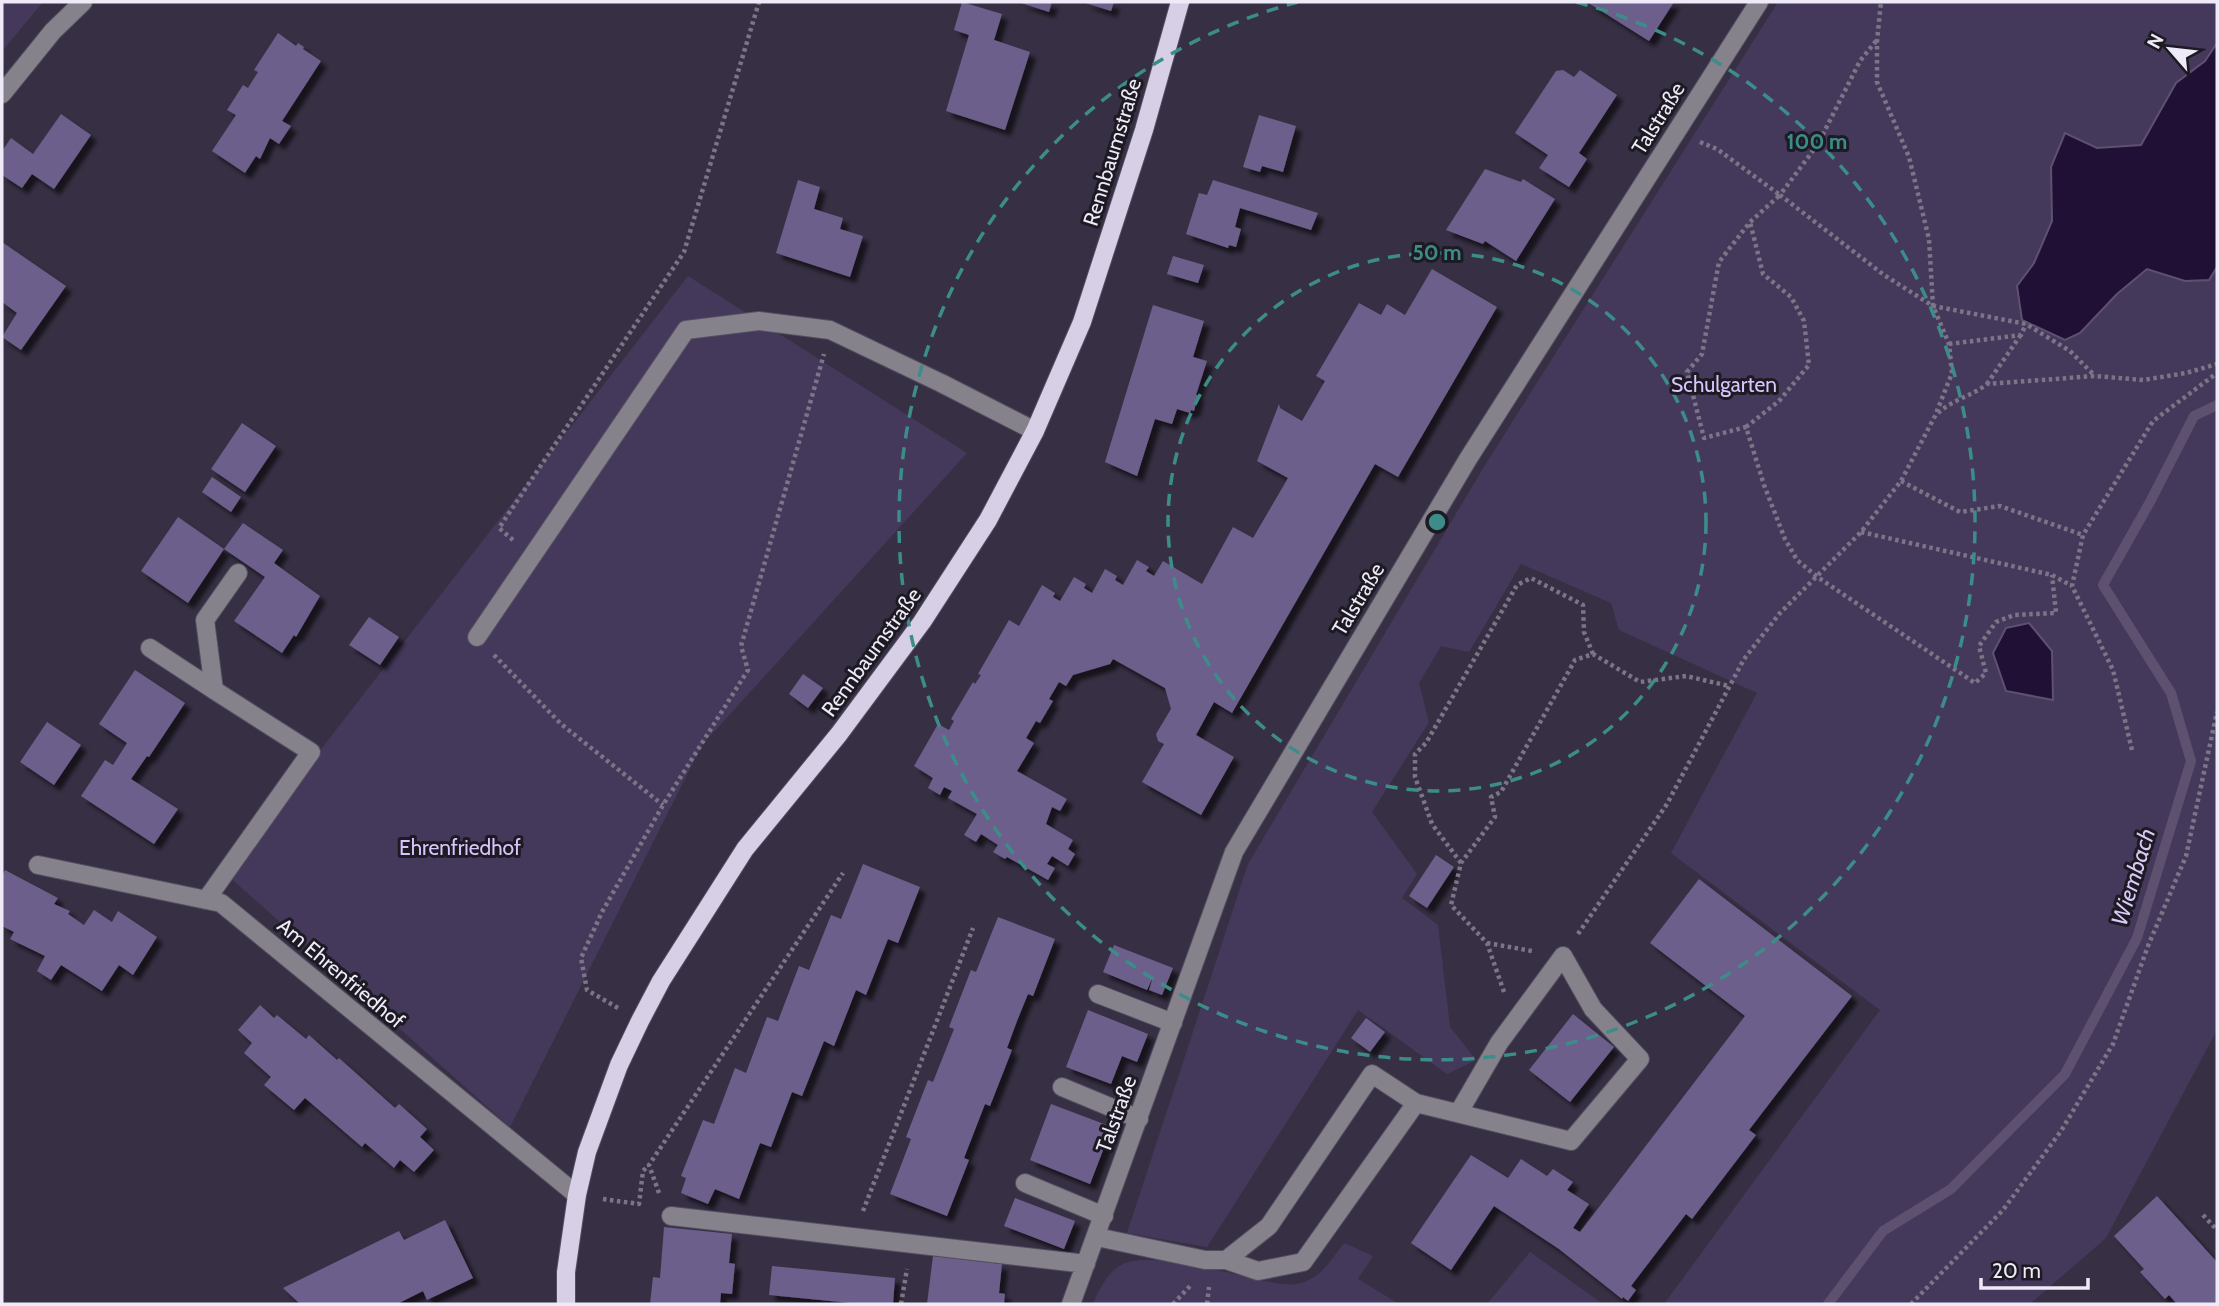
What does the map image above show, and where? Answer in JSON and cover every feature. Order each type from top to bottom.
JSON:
[{"type":"main road","name":"Rennbaumstraße","points":[[566,1304],[566,1272],[577,1195],[587,1152],[603,1106],[640,1021],[661,981],[745,849],[839,734],[922,622],[988,520],[1035,431],[1082,322],[1144,130],[1180,2]]},
{"type":"street","points":[[2,94],[53,30],[83,2]]},
{"type":"street","name":"Talstraße","points":[[1071,1304],[1234,852],[1468,459],[1759,2]]},
{"type":"street","points":[[477,637],[685,330],[759,321],[830,330],[1035,431]]},
{"type":"street","points":[[214,690],[205,620],[237,573]]},
{"type":"street","points":[[150,648],[311,752],[206,900]]},
{"type":"street","name":"Am Ehrenfriedhof","points":[[38,865],[221,904],[577,1195]]},
{"type":"street","points":[[1226,1260],[1269,1226],[1372,1074],[1416,1103],[1571,1141],[1640,1059],[1593,1009],[1563,956],[1499,1043],[1460,1112]]},
{"type":"street","points":[[1098,994],[1173,1023]]},
{"type":"street","points":[[1062,1087],[1139,1119]]},
{"type":"street","points":[[1097,1237],[1205,1260],[1226,1260],[1258,1271],[1303,1262],[1416,1103]]},
{"type":"street","points":[[1025,1183],[1104,1216]]},
{"type":"street","points":[[671,1216],[1086,1264]]},
{"type":"path","points":[[532,557],[499,528],[684,252],[759,2]]},
{"type":"path","points":[[1487,943],[1563,956],[1667,804],[1744,659],[1780,613],[1861,532],[1901,481],[1935,416],[1952,373],[1949,344],[1933,306],[1929,239],[1909,156],[1877,82],[1881,2]]},
{"type":"path","points":[[1750,222],[1763,274],[1791,297],[1804,321],[1809,365],[1779,401],[1746,427],[1704,438],[1687,372],[1702,354],[1719,262],[1750,222],[1780,195],[1818,144],[1860,61],[1877,41]]},
{"type":"path","points":[[1676,132],[1717,149],[1884,275],[1933,306],[2026,324],[2070,351],[2095,376]]},
{"type":"path","points":[[1935,416],[1947,405],[1975,393],[1987,384],[2026,324]]},
{"type":"path","points":[[640,1021],[587,990],[580,958],[663,805],[748,670],[741,646],[830,330]]},
{"type":"path","points":[[1949,344],[2021,335]]},
{"type":"path","points":[[1987,384],[2095,376],[2143,380],[2186,373],[2217,364]]},
{"type":"path","points":[[2072,586],[2083,535],[2154,421],[2217,373]]},
{"type":"path","points":[[1746,427],[1764,485],[1785,539],[1797,560],[1816,576],[1975,682],[1986,673],[1979,646],[1996,622],[2014,615],[2056,613],[2052,575]]},
{"type":"path","points":[[1901,481],[1960,512],[2000,506],[2083,535]]},
{"type":"path","points":[[1861,532],[2052,575],[2072,586],[2113,670],[2132,750]]},
{"type":"path","points":[[1461,863],[1432,824],[1415,778],[1415,754],[1426,743],[1517,585],[1531,578],[1583,605],[1584,632],[1593,654],[1640,682],[1686,676],[1729,686]]},
{"type":"path","points":[[477,637],[561,724],[663,805]]},
{"type":"path","points":[[1504,993],[1487,943],[1451,905],[1461,863],[1495,817],[1491,797],[1501,792],[1575,660],[1593,654]]},
{"type":"path","points":[[1911,1304],[2003,1210],[2061,1131],[2113,1044],[2148,946],[2186,856],[2217,712]]},
{"type":"path","points":[[577,1195],[639,1205],[643,1171],[843,873]]},
{"type":"path","points":[[853,1237],[973,928]]},
{"type":"path","points":[[649,1165],[660,1197]]},
{"type":"path","points":[[2203,1215],[2217,1230]]},
{"type":"path","points":[[901,1304],[912,1244]]},
{"type":"path","points":[[1173,1304],[1198,1278]]},
{"type":"green space","points":[[2,2],[43,2],[2,51]]},
{"type":"green space","name":"Schulgarten","points":[[1778,2],[2217,2],[2217,43],[2205,61],[2176,83],[2141,145],[2097,148],[2066,133],[2051,167],[2052,221],[2034,263],[2017,286],[2050,332],[2065,340],[2147,269],[2185,281],[2209,280],[2217,267],[2217,1030],[2106,1238],[2030,1304],[1664,1304],[1880,1010],[1671,853],[1757,693],[1619,630],[1611,603],[1521,564],[1469,652],[1441,646],[1419,683],[1429,722],[1372,812],[1417,874],[1402,898],[1438,925],[1450,1027],[1476,1060],[1447,1074],[1358,1010],[1207,1247],[1127,1233],[1248,864],[1485,465]]},
{"type":"green space","name":"Ehrenfriedhof","points":[[688,276],[967,453],[702,745],[510,1127],[225,873]]},
{"type":"green space","points":[[1344,1243],[1373,1256],[1358,1279],[1399,1304],[1093,1304],[1112,1272],[1133,1261],[1188,1264],[1292,1285],[1316,1276]]},
{"type":"green space","points":[[1530,1252],[1603,1304],[1487,1304]]},
{"type":"shaded area","points":[[2217,43],[2217,267],[2209,280],[2185,281],[2147,269],[2117,294],[2080,333],[2065,340],[2022,320],[2017,286],[2034,263],[2052,221],[2051,167],[2065,133],[2097,148],[2141,145],[2176,83],[2205,61]]},
{"type":"shaded area","points":[[2029,623],[2052,651],[2053,700],[2006,691],[1993,653],[2006,628]]},
{"type":"building","points":[[962,2],[1002,14],[994,40],[1030,52],[1005,130],[946,111],[969,35],[954,30]]},
{"type":"building","points":[[1018,2],[1052,2],[1049,12]]},
{"type":"building","points":[[1082,2],[1114,2],[1111,11]]},
{"type":"building","points":[[1587,2],[1674,2],[1649,41]]},
{"type":"building","points":[[278,33],[296,46],[298,43],[321,61],[282,121],[291,126],[279,144],[270,138],[260,159],[256,156],[245,173],[212,151],[236,115],[227,110],[243,85],[248,88],[258,72],[254,70]]},
{"type":"building","points":[[1563,70],[1574,77],[1580,70],[1617,95],[1579,153],[1587,159],[1569,187],[1539,168],[1548,155],[1515,133],[1556,71]]},
{"type":"building","points":[[61,114],[91,135],[54,189],[32,174],[22,188],[2,175],[2,151],[11,138],[33,154]]},
{"type":"building","points":[[1259,115],[1296,126],[1283,172],[1262,166],[1260,172],[1243,167]]},
{"type":"building","points":[[1485,169],[1521,182],[1523,179],[1555,199],[1516,261],[1485,241],[1483,244],[1446,230]]},
{"type":"building","points":[[798,180],[820,187],[814,209],[843,218],[840,229],[863,236],[850,277],[776,253]]},
{"type":"building","points":[[1213,180],[1318,213],[1311,230],[1240,208],[1235,227],[1241,229],[1236,247],[1229,245],[1228,248],[1186,234],[1199,193],[1207,195]]},
{"type":"building","points":[[2,242],[66,286],[21,350],[2,337],[17,313],[2,302]]},
{"type":"building","points":[[1173,256],[1204,265],[1198,283],[1167,274]]},
{"type":"building","points":[[1432,269],[1497,307],[1398,477],[1375,464],[1232,713],[1214,702],[1196,735],[1234,757],[1201,815],[1142,782],[1164,744],[1158,741],[1156,734],[1171,709],[1165,688],[1113,659],[1110,664],[1073,675],[1066,686],[1059,682],[1049,699],[1053,701],[1040,723],[1036,721],[1026,738],[1034,743],[1017,771],[1067,799],[1060,811],[1052,807],[1046,824],[1073,840],[1068,849],[1075,854],[1068,866],[1052,856],[1047,864],[1055,868],[1048,880],[993,852],[998,845],[981,834],[976,842],[964,835],[977,814],[948,798],[952,791],[944,787],[940,795],[928,788],[933,778],[914,766],[938,724],[949,730],[954,721],[951,719],[973,682],[975,684],[981,675],[978,674],[1009,620],[1019,626],[1042,585],[1055,593],[1053,597],[1060,601],[1074,577],[1086,584],[1084,588],[1092,593],[1105,569],[1117,576],[1115,580],[1123,585],[1137,560],[1149,567],[1146,571],[1154,576],[1163,561],[1202,584],[1233,527],[1253,538],[1288,478],[1257,461],[1279,404],[1280,408],[1302,421],[1325,381],[1316,376],[1359,303],[1381,315],[1387,304],[1405,315]]},
{"type":"building","points":[[1153,305],[1204,321],[1193,357],[1207,361],[1194,411],[1191,410],[1190,413],[1177,409],[1172,424],[1155,419],[1137,476],[1105,462]]},
{"type":"building","points":[[242,423],[276,446],[245,492],[211,469]]},
{"type":"building","points":[[212,477],[241,497],[231,512],[202,492]]},
{"type":"building","points":[[178,517],[224,549],[188,603],[141,571]]},
{"type":"building","points":[[243,523],[283,550],[274,563],[320,596],[296,637],[294,635],[282,653],[234,621],[265,577],[224,549]]},
{"type":"building","points":[[369,617],[399,637],[380,665],[349,645]]},
{"type":"building","points":[[135,670],[185,703],[131,779],[178,809],[154,844],[81,796],[105,760],[113,765],[127,743],[99,724]]},
{"type":"building","points":[[803,674],[823,688],[808,708],[789,694]]},
{"type":"building","points":[[47,722],[81,745],[54,785],[20,762]]},
{"type":"building","points":[[1436,855],[1454,867],[1427,908],[1409,896]]},
{"type":"building","points":[[863,864],[920,887],[898,943],[888,939],[866,995],[856,990],[834,1046],[824,1041],[802,1096],[792,1092],[771,1147],[760,1143],[739,1199],[715,1189],[708,1204],[681,1193],[686,1178],[681,1176],[703,1120],[714,1124],[735,1068],[746,1073],[767,1017],[778,1021],[799,966],[809,970],[831,915],[841,919]]},
{"type":"building","points":[[5,870],[58,898],[54,904],[70,911],[68,914],[84,925],[94,910],[112,922],[118,911],[157,937],[133,975],[119,965],[102,991],[61,965],[51,980],[37,971],[45,956],[10,939],[14,932],[2,926],[2,876]]},
{"type":"building","points":[[1699,879],[1852,996],[1749,1130],[1756,1135],[1692,1219],[1686,1214],[1631,1286],[1636,1290],[1628,1301],[1559,1249],[1494,1206],[1451,1270],[1411,1243],[1471,1155],[1508,1178],[1521,1159],[1547,1176],[1553,1169],[1573,1182],[1567,1190],[1589,1204],[1573,1228],[1580,1232],[1745,1016],[1650,943]]},
{"type":"building","points":[[998,917],[1055,939],[1033,996],[1028,994],[1017,1021],[1007,1048],[1012,1050],[990,1106],[985,1104],[964,1158],[969,1160],[947,1216],[890,1194],[911,1139],[906,1137],[928,1080],[933,1082],[954,1029],[949,1027],[971,970],[976,972]]},
{"type":"building","points":[[1114,945],[1173,968],[1162,995],[1149,990],[1153,977],[1147,990],[1103,972]]},
{"type":"building","points":[[260,1005],[274,1018],[277,1015],[306,1039],[309,1035],[395,1108],[399,1104],[427,1129],[420,1137],[434,1150],[414,1172],[400,1160],[394,1168],[365,1143],[362,1147],[305,1098],[294,1110],[264,1085],[271,1077],[244,1053],[252,1043],[238,1030]]},
{"type":"building","points":[[1088,1010],[1148,1034],[1137,1062],[1122,1056],[1111,1084],[1066,1067]]},
{"type":"building","points":[[1573,1014],[1614,1047],[1570,1102],[1529,1070]]},
{"type":"building","points":[[1366,1018],[1385,1032],[1370,1052],[1351,1038]]},
{"type":"building","points":[[1051,1104],[1112,1127],[1090,1184],[1030,1160]]},
{"type":"building","points":[[2157,1196],[2217,1262],[2217,1304],[2177,1304],[2169,1295],[2165,1299],[2140,1272],[2144,1269],[2114,1236]]},
{"type":"building","points":[[1015,1198],[1075,1221],[1064,1249],[1004,1226]]},
{"type":"building","points":[[445,1220],[473,1278],[427,1300],[423,1291],[397,1304],[300,1304],[283,1288],[399,1231],[404,1240]]},
{"type":"building","points":[[664,1227],[732,1234],[729,1263],[735,1264],[732,1294],[721,1293],[720,1304],[650,1304],[653,1277],[660,1278]]},
{"type":"building","points":[[933,1256],[1002,1264],[999,1293],[1005,1294],[1004,1304],[927,1304]]},
{"type":"building","points":[[772,1266],[895,1278],[893,1304],[861,1304],[769,1295]]},
{"type":"waterway","name":"Wiembach","points":[[1828,1304],[1883,1231],[1951,1189],[2065,1074],[2137,938],[2191,761],[2171,693],[2103,585],[2194,416],[2217,405]]}]
